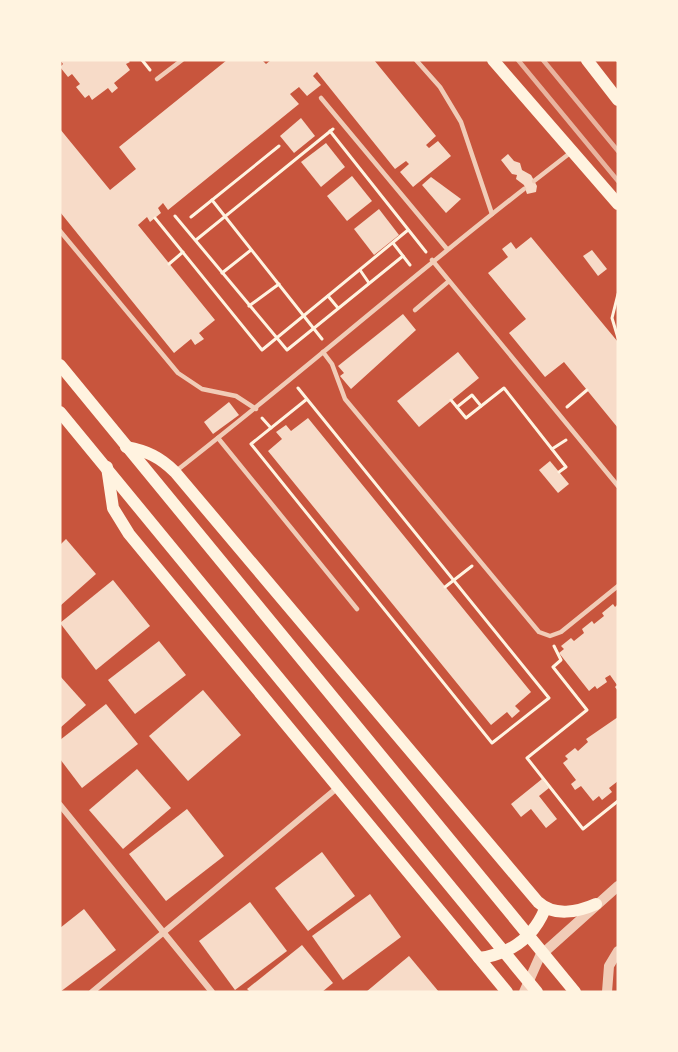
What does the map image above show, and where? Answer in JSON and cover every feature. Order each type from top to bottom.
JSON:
[{"type":"main road","points":[[493,60],[618,204]]},
{"type":"main road","points":[[587,60],[618,100]]},
{"type":"main road","points":[[60,365],[574,992]]},
{"type":"main road","points":[[60,412],[537,992]]},
{"type":"main road","points":[[126,447],[146,451],[160,458],[176,472],[545,909],[571,911],[596,904]]},
{"type":"main road","points":[[107,467],[109,494],[118,519],[507,992]]},
{"type":"main road","points":[[479,958],[503,952],[525,940],[545,909]]},
{"type":"street","points":[[92,992],[337,788]]},
{"type":"street","points":[[60,805],[212,992]]},
{"type":"street","points":[[524,992],[540,956],[618,886]]},
{"type":"street","points":[[607,992],[609,966],[618,951]]},
{"type":"lane","points":[[157,79],[182,60]]},
{"type":"lane","points":[[416,60],[440,87],[461,122],[492,214]]},
{"type":"lane","points":[[321,98],[447,249]]},
{"type":"lane","points":[[534,181],[572,151]]},
{"type":"lane","points":[[176,472],[256,409],[416,273],[524,189]]},
{"type":"lane","points":[[60,231],[178,373],[202,388],[236,396],[256,409]]},
{"type":"lane","points":[[432,260],[618,486]]},
{"type":"lane","points":[[416,310],[449,281]]},
{"type":"lane","points":[[323,352],[332,364],[345,399],[536,628],[550,636],[561,632],[618,586]]},
{"type":"lane","points":[[218,438],[357,609]]},
{"type":"path","points":[[196,241],[341,122]]},
{"type":"path","points":[[330,131],[432,260]]},
{"type":"path","points":[[191,217],[279,146]]},
{"type":"path","points":[[212,200],[329,347]]},
{"type":"path","points":[[175,216],[287,350],[402,256]]},
{"type":"path","points":[[155,218],[262,350],[408,230]]},
{"type":"path","points":[[393,243],[416,273]]},
{"type":"path","points":[[222,273],[251,250]]},
{"type":"path","points":[[169,264],[183,252]]},
{"type":"path","points":[[360,270],[369,283]]},
{"type":"path","points":[[249,306],[279,284]]},
{"type":"path","points":[[618,294],[612,318],[618,338]]},
{"type":"path","points":[[328,296],[338,308]]},
{"type":"path","points":[[291,379],[549,698],[492,744],[251,444],[307,399]]},
{"type":"path","points":[[451,400],[466,418],[504,388],[566,467],[560,472]]},
{"type":"path","points":[[558,414],[587,390]]},
{"type":"path","points":[[457,407],[472,395],[481,406]]},
{"type":"path","points":[[552,449],[574,433]]},
{"type":"path","points":[[445,587],[465,570]]},
{"type":"path","points":[[550,636],[561,660],[553,667],[587,710],[527,758],[583,829],[618,801]]},
{"type":"building","points":[[60,60],[128,60],[130,62],[126,64],[130,70],[114,83],[118,88],[112,93],[108,88],[92,100],[89,95],[85,98],[76,87],[80,84],[72,74],[68,77],[60,67],[63,64]]},
{"type":"building","points":[[227,60],[262,60],[266,64],[271,60],[374,60],[436,136],[426,145],[429,148],[438,141],[451,156],[413,187],[400,172],[409,164],[406,161],[395,169],[317,72],[313,76],[321,85],[307,96],[299,87],[290,94],[299,104],[168,210],[163,203],[158,208],[161,213],[150,222],[147,217],[138,225],[215,320],[199,333],[204,339],[195,345],[191,339],[174,353],[60,212],[60,129],[110,190],[136,169],[119,147]]},
{"type":"building","points":[[301,118],[315,136],[294,153],[280,136]]},
{"type":"building","points":[[326,143],[345,167],[321,187],[301,162]]},
{"type":"building","points":[[508,154],[514,161],[520,163],[522,170],[531,175],[537,186],[536,192],[527,194],[524,185],[516,179],[517,175],[512,174],[501,160]]},
{"type":"building","points":[[352,176],[372,201],[347,221],[327,196]]},
{"type":"building","points":[[431,177],[461,199],[446,213],[422,185]]},
{"type":"building","points":[[379,209],[399,235],[374,255],[354,229]]},
{"type":"building","points":[[531,237],[618,342],[618,428],[564,362],[545,377],[509,333],[526,319],[488,273],[508,257],[502,249],[511,242],[516,249]]},
{"type":"building","points":[[592,250],[607,269],[598,276],[583,256]]},
{"type":"building","points":[[403,314],[416,330],[351,389],[340,376],[344,373],[338,366]]},
{"type":"building","points":[[458,352],[479,378],[419,427],[397,401]]},
{"type":"building","points":[[229,402],[239,415],[213,434],[204,422]]},
{"type":"building","points":[[308,418],[531,692],[515,706],[520,711],[512,718],[507,712],[491,725],[268,451],[282,439],[276,432],[286,425],[291,431]]},
{"type":"building","points":[[550,461],[569,484],[558,493],[539,470]]},
{"type":"building","points":[[66,539],[96,574],[60,606],[60,545]]},
{"type":"building","points":[[113,580],[150,626],[96,670],[60,623]]},
{"type":"building","points":[[613,604],[615,607],[618,604],[618,691],[610,675],[605,678],[607,682],[589,691],[559,653],[564,649],[561,646],[571,638],[574,641],[584,633],[582,629],[592,621],[594,624],[604,616],[602,613]]},
{"type":"building","points":[[159,641],[186,675],[135,714],[108,680]]},
{"type":"building","points":[[60,676],[86,705],[60,728]]},
{"type":"building","points":[[203,690],[241,735],[188,781],[149,736]]},
{"type":"building","points":[[106,704],[138,744],[82,788],[60,759],[60,740]]},
{"type":"building","points":[[618,717],[618,781],[609,788],[612,792],[602,800],[599,796],[593,801],[581,786],[575,790],[571,784],[576,780],[563,763],[568,759],[565,756],[575,748],[578,751],[588,742],[586,739]]},
{"type":"building","points":[[137,769],[171,808],[123,849],[89,810]]},
{"type":"building","points":[[542,779],[549,788],[539,796],[557,819],[546,828],[531,809],[521,817],[511,804]]},
{"type":"building","points":[[187,809],[224,856],[166,901],[129,854]]},
{"type":"building","points":[[322,852],[355,896],[308,931],[275,888]]},
{"type":"building","points":[[370,894],[401,937],[343,980],[312,936]]},
{"type":"building","points":[[250,902],[287,951],[235,990],[199,941]]},
{"type":"building","points":[[84,909],[116,950],[60,992],[60,928]]},
{"type":"building","points":[[302,945],[333,983],[322,992],[250,992],[247,989]]},
{"type":"building","points":[[409,956],[439,992],[366,992]]},
{"type":"railway","points":[[518,60],[618,181]]},
{"type":"railway","points":[[543,60],[618,151]]}]
